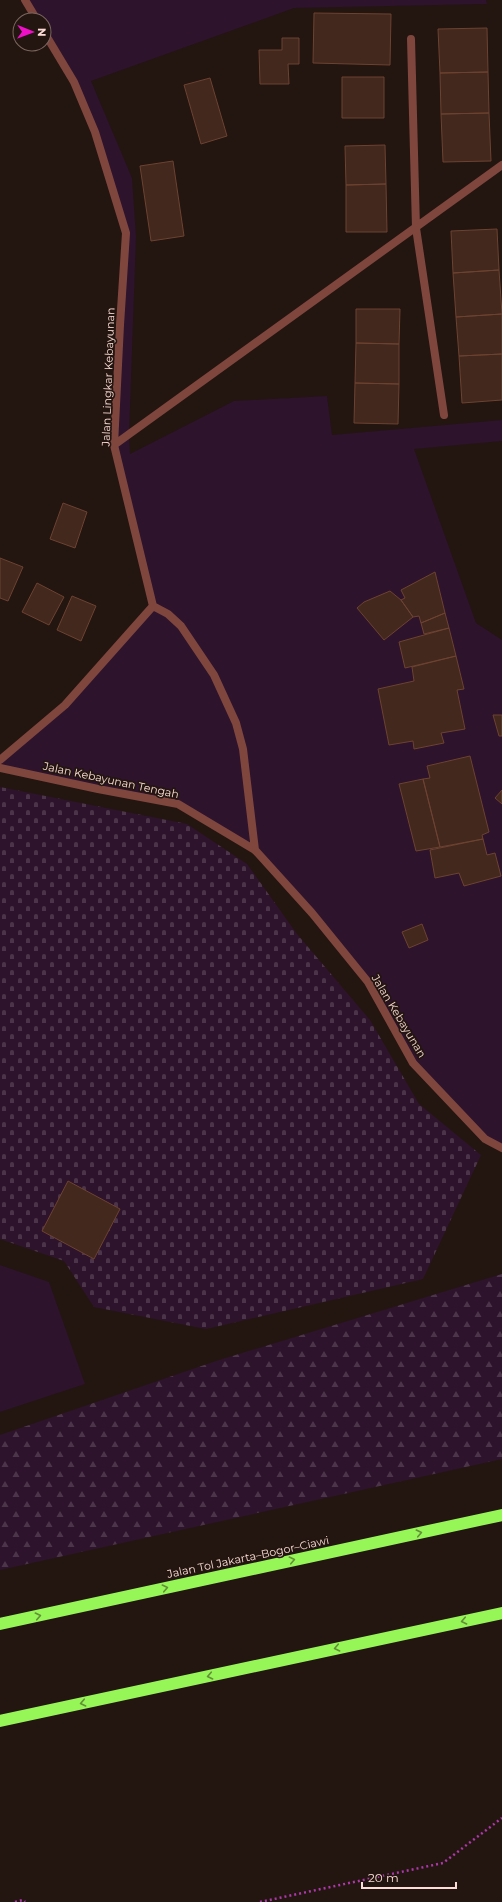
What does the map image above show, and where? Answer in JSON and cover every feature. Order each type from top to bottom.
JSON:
[{"type":"highway","name":"Jalan Tol Jakarta–Bogor–Ciawi","points":[[0,1624],[502,1515]]},
{"type":"highway","points":[[0,1721],[502,1613]]},
{"type":"street","points":[[25,0],[32,12]]},
{"type":"street","points":[[411,39],[416,228],[444,415]]},
{"type":"street","name":"Jalan Lingkar Kebayunan","points":[[52,45],[74,82],[95,132],[126,233],[114,445],[153,606]]},
{"type":"street","points":[[114,445],[502,165]]},
{"type":"street","points":[[0,760],[65,705],[153,606],[168,614],[181,626],[214,675],[236,723],[243,749],[255,850]]},
{"type":"street","name":"Jalan Kebayunan Tengah","points":[[0,768],[178,804],[255,850]]},
{"type":"street","name":"Jalan Kebayunan","points":[[255,850],[312,913],[368,982],[413,1063],[485,1139],[502,1148]]},
{"type":"path","points":[[260,1902],[443,1863],[502,1818]]},
{"type":"path","points":[[15,1902],[23,1900],[25,1902]]},
{"type":"green space","points":[[25,0],[486,0],[487,4],[294,8],[91,81],[132,178],[136,237],[129,436],[130,454],[234,401],[327,396],[332,435],[502,420],[502,441],[414,449],[476,623],[502,640],[502,1148],[485,1139],[413,1063],[368,982],[255,850],[178,804],[0,768],[0,760],[65,705],[153,606],[114,445],[126,233],[74,82],[52,45],[52,12],[32,12]]},
{"type":"green space","points":[[0,787],[187,824],[247,864],[297,934],[370,1020],[419,1104],[481,1155],[423,1279],[206,1329],[94,1307],[64,1261],[0,1239]]},
{"type":"green space","points":[[0,1265],[49,1282],[85,1384],[0,1412]]},
{"type":"green space","points":[[502,1274],[502,1459],[0,1570],[0,1435],[216,1361]]},
{"type":"building","points":[[314,13],[391,14],[390,65],[313,63]]},
{"type":"building","points":[[487,28],[488,72],[440,73],[438,29]]},
{"type":"building","points":[[282,38],[299,38],[299,64],[288,64],[289,84],[260,84],[259,50],[282,50]]},
{"type":"building","points":[[488,72],[489,113],[441,114],[440,73]]},
{"type":"building","points":[[342,77],[384,77],[384,118],[342,118]]},
{"type":"building","points":[[210,78],[227,136],[201,144],[184,85]]},
{"type":"building","points":[[489,113],[491,161],[443,162],[441,114]]},
{"type":"building","points":[[385,145],[386,184],[346,185],[345,146]]},
{"type":"building","points":[[173,161],[184,236],[151,241],[140,166]]},
{"type":"building","points":[[386,184],[387,232],[346,232],[346,185]]},
{"type":"building","points":[[497,229],[499,270],[453,273],[451,231]]},
{"type":"building","points":[[499,270],[502,314],[456,317],[453,273]]},
{"type":"building","points":[[356,309],[400,309],[399,344],[356,343]]},
{"type":"building","points":[[502,314],[502,354],[459,356],[456,317]]},
{"type":"building","points":[[356,343],[399,344],[399,384],[355,383]]},
{"type":"building","points":[[502,354],[502,400],[462,403],[459,356]]},
{"type":"building","points":[[355,383],[399,384],[398,424],[354,423]]},
{"type":"building","points":[[63,503],[87,512],[75,548],[50,539]]},
{"type":"building","points":[[0,558],[23,567],[8,601],[0,598]]},
{"type":"building","points":[[435,572],[445,613],[421,623],[419,616],[413,617],[401,600],[405,598],[401,590]]},
{"type":"building","points":[[37,583],[64,597],[49,625],[22,612]]},
{"type":"building","points":[[390,591],[401,600],[413,617],[384,640],[357,608],[364,602]]},
{"type":"building","points":[[72,596],[96,606],[81,641],[57,630]]},
{"type":"building","points":[[445,613],[449,628],[424,634],[421,623]]},
{"type":"building","points":[[449,628],[456,656],[405,668],[399,642]]},
{"type":"building","points":[[456,656],[464,689],[457,690],[465,729],[441,733],[444,743],[414,749],[413,741],[389,745],[378,689],[414,681],[412,667]]},
{"type":"building","points":[[493,715],[502,715],[502,736],[499,736]]},
{"type":"building","points":[[470,756],[489,832],[482,835],[483,839],[440,847],[423,779],[430,778],[427,766]]},
{"type":"building","points":[[423,779],[440,847],[416,851],[399,784]]},
{"type":"building","points":[[502,790],[502,804],[495,798]]},
{"type":"building","points":[[483,839],[487,855],[495,853],[501,876],[464,886],[459,873],[435,878],[430,850]]},
{"type":"building","points":[[422,924],[428,940],[409,948],[402,932]]},
{"type":"building","points":[[68,1181],[120,1209],[94,1259],[42,1231]]}]
